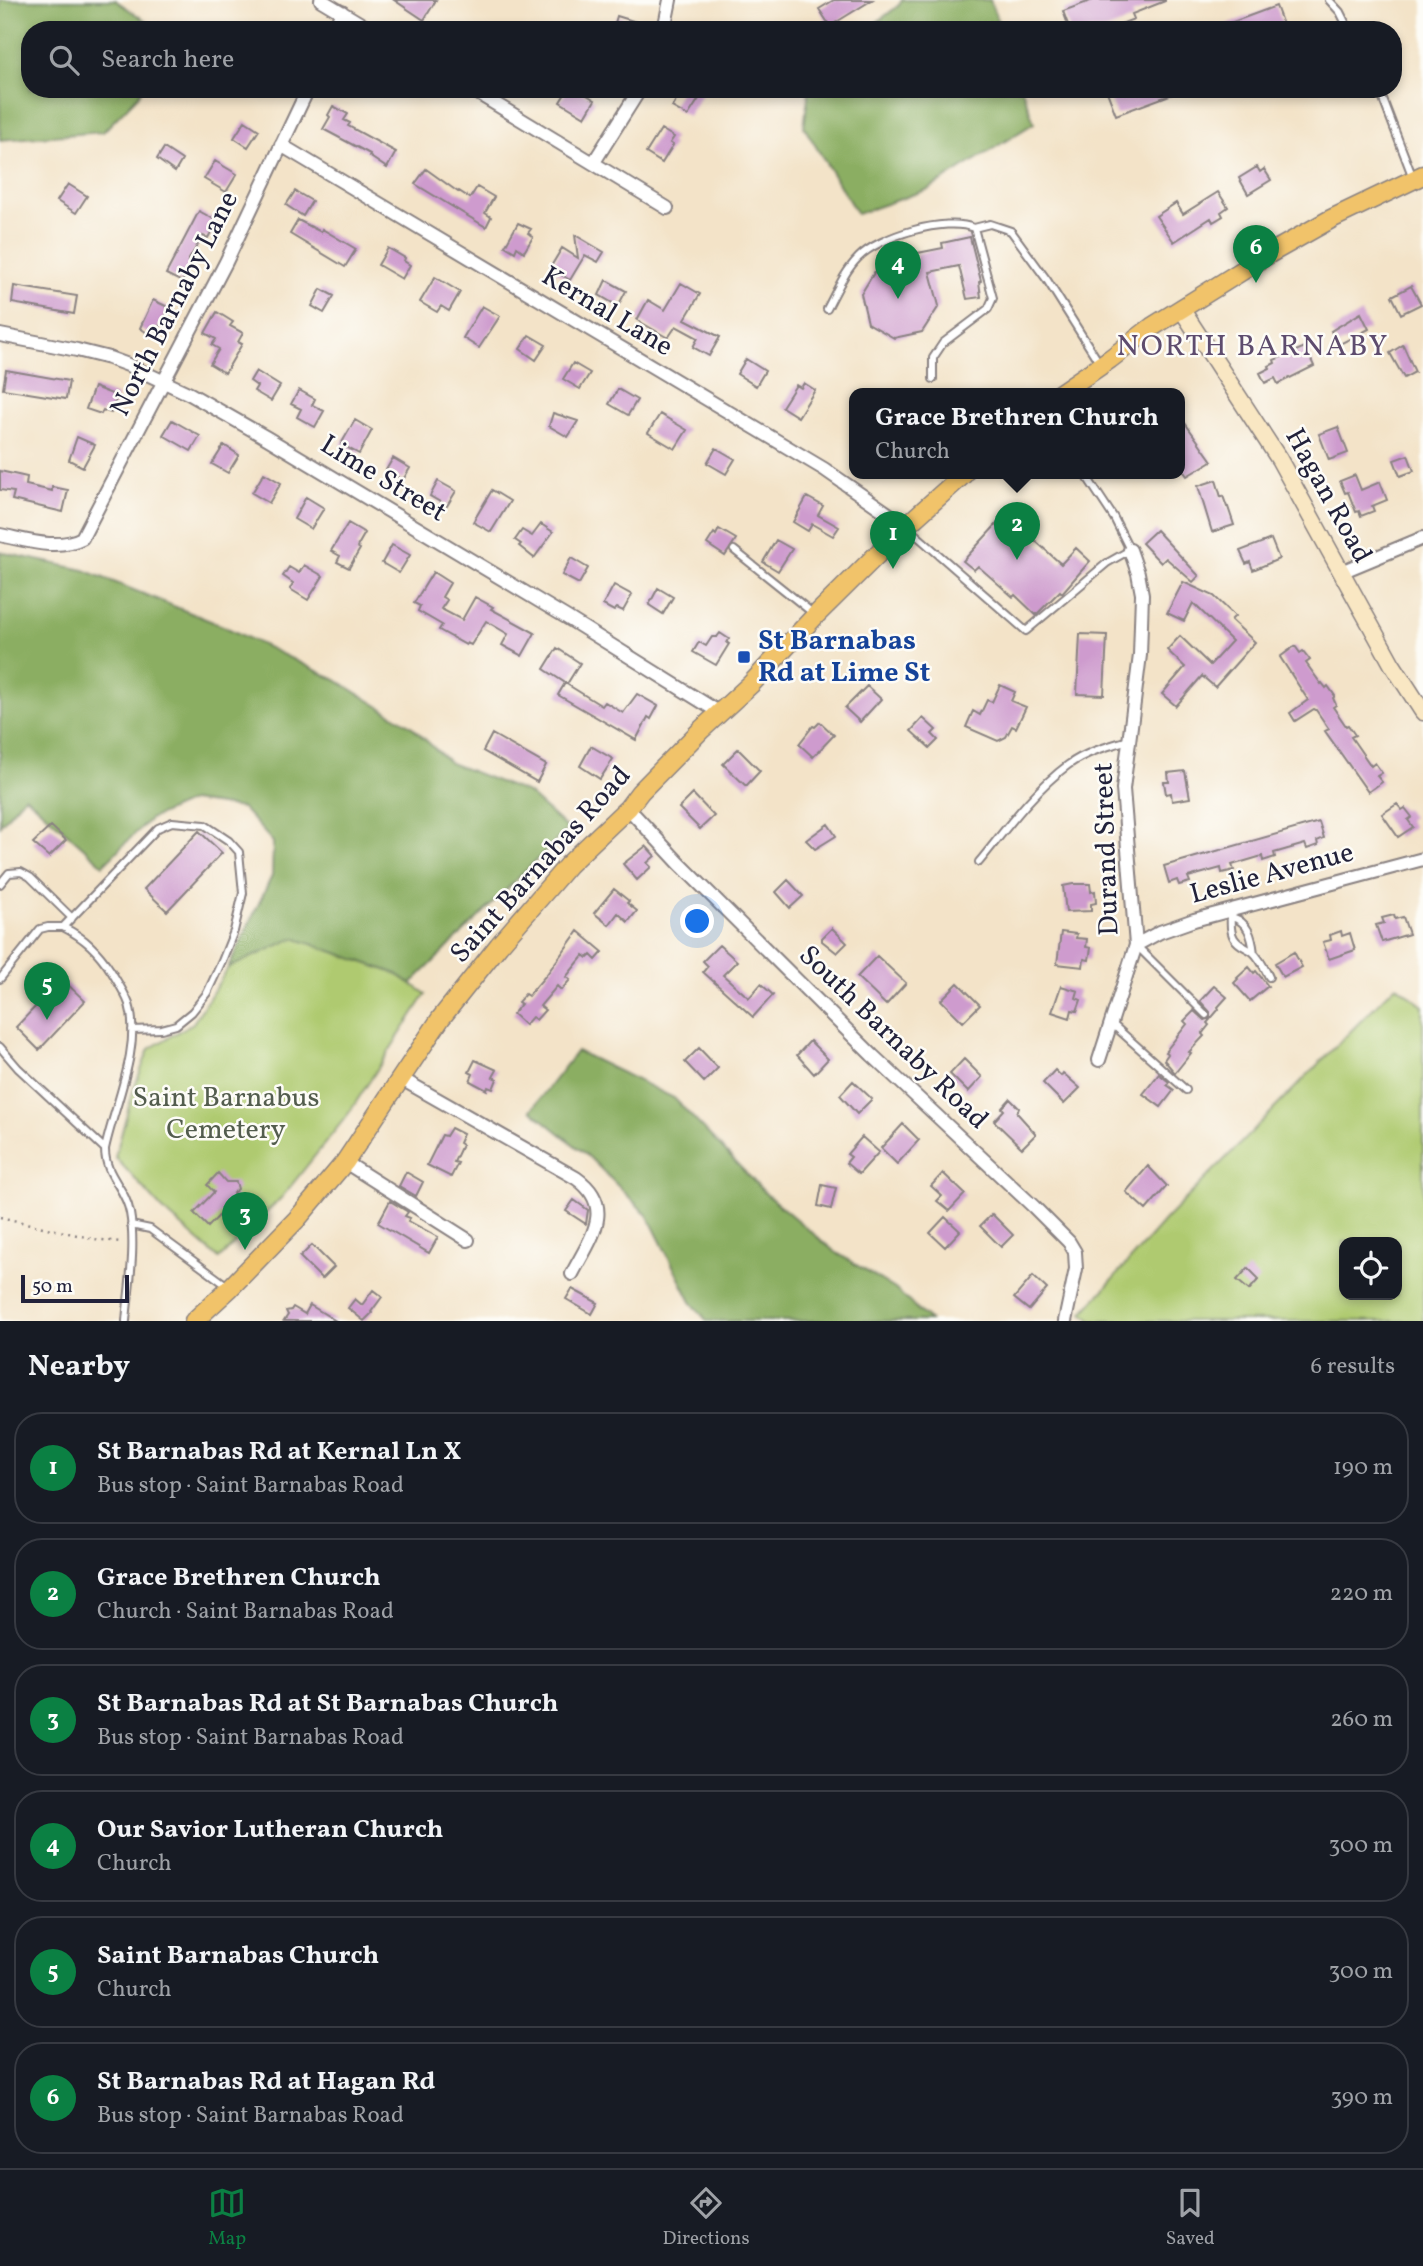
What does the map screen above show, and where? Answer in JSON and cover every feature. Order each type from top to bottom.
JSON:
[{"type":"main road","points":[[1068,388],[1152,327],[1269,254],[1331,219],[1418,177]]},
{"type":"main road","name":"Saint Barnabas Road","points":[[194,1321],[297,1219],[345,1162],[441,1018],[499,945],[568,866],[751,684],[815,615],[958,479]]},
{"type":"street","points":[[321,0],[356,21]]},
{"type":"street","points":[[666,21],[670,0]]},
{"type":"street","points":[[338,21],[342,12]]},
{"type":"street","name":"North Barnaby Lane","points":[[0,536],[59,545],[71,544],[82,538],[226,262],[303,98]]},
{"type":"street","points":[[486,98],[667,208]]},
{"type":"street","points":[[594,162],[634,98]]},
{"type":"street","name":"Kernal Lane","points":[[281,145],[824,469],[906,526]]},
{"type":"street","name":"Hagan Road","points":[[1182,310],[1279,460],[1392,664],[1423,712]]},
{"type":"street","name":"Lime Street","points":[[0,335],[109,358],[190,394],[566,617],[720,713]]},
{"type":"street","points":[[1340,572],[1423,538]]},
{"type":"street","name":"Durand Street","points":[[1100,1060],[1136,945],[1123,789],[1140,655],[1142,594],[1130,550]]},
{"type":"street","name":"South Barnaby Road","points":[[628,808],[679,863],[872,1055],[1069,1242],[1075,1252],[1076,1269],[1066,1320]]},
{"type":"street","name":"Leslie Avenue","points":[[1136,945],[1160,932],[1423,859]]},
{"type":"street","points":[[400,1078],[576,1178],[592,1191],[597,1203],[597,1223],[572,1274]]},
{"type":"street","points":[[345,1162],[468,1240]]},
{"type":"lane","points":[[1329,0],[1344,21]]},
{"type":"lane","points":[[1383,98],[1418,177]]},
{"type":"lane","points":[[827,309],[855,261],[869,247],[916,230],[963,223],[974,228],[990,224],[1011,231],[1047,280],[1101,365]]},
{"type":"lane","points":[[933,379],[933,358],[943,343],[988,309],[992,298],[974,228]]},
{"type":"lane","points":[[906,526],[1026,631],[1107,563],[1130,550],[1114,518],[1088,479]]},
{"type":"lane","points":[[734,550],[815,615]]},
{"type":"lane","points":[[979,862],[1038,792],[1069,764],[1098,749],[1129,740]]},
{"type":"lane","points":[[63,927],[158,828],[172,822],[205,825],[229,841],[239,852],[243,881],[241,908],[230,942],[207,993],[192,1012],[176,1025],[162,1029],[132,1030]]},
{"type":"lane","points":[[0,884],[9,873],[20,872],[30,877],[72,918]]},
{"type":"lane","points":[[1230,913],[1230,927],[1234,937],[1254,953]]},
{"type":"lane","points":[[1230,913],[1247,926],[1254,953],[1269,977]]},
{"type":"lane","points":[[0,979],[40,929],[63,927],[78,934],[104,958],[128,1003],[132,1030],[129,1054],[105,1149],[105,1163],[124,1193],[130,1210],[131,1244],[126,1321]]},
{"type":"lane","points":[[1136,945],[1206,1015]]},
{"type":"lane","points":[[1111,1023],[1186,1090]]},
{"type":"lane","points":[[0,1047],[18,1068],[105,1149]]},
{"type":"lane","points":[[131,1225],[150,1230],[230,1288]]},
{"type":"path","points":[[0,1217],[94,1239],[131,1244]]},
{"type":"green space","points":[[0,0],[115,0],[146,21],[21,21],[21,98],[136,98],[103,132],[0,140]]},
{"type":"green space","points":[[902,0],[990,0],[998,21],[879,21]]},
{"type":"green space","points":[[808,98],[1025,98],[1034,123],[929,189],[857,214],[804,127]]},
{"type":"green space","points":[[0,552],[84,570],[223,626],[336,680],[411,726],[450,763],[528,793],[568,829],[411,984],[397,974],[294,938],[228,968],[272,876],[273,842],[242,808],[191,801],[150,819],[103,865],[25,796],[0,825]]},
{"type":"green space","name":"Saint Barnabus Cemetery","points":[[294,937],[397,974],[426,994],[349,1113],[282,1197],[219,1259],[162,1209],[115,1157],[133,1091],[149,1049],[193,1023],[228,968]]},
{"type":"green space","points":[[1396,985],[1423,1006],[1423,1321],[1092,1321],[1083,1313],[1166,1219]]},
{"type":"green space","points":[[577,1051],[674,1098],[767,1195],[834,1251],[895,1289],[930,1321],[707,1321],[691,1302],[648,1216],[589,1157],[531,1110]]},
{"type":"building","points":[[394,0],[436,0],[424,20]]},
{"type":"building","points":[[834,0],[872,0],[838,21],[827,21],[819,9]]},
{"type":"building","points":[[1093,0],[1165,0],[1132,14],[1134,19],[1129,21],[1067,21],[1063,11]]},
{"type":"building","points":[[1276,6],[1282,21],[1236,21]]},
{"type":"building","points":[[617,16],[633,21],[616,21]]},
{"type":"building","points":[[562,98],[595,100],[585,117],[560,102]]},
{"type":"building","points":[[677,98],[699,98],[688,116],[672,107]]},
{"type":"building","points":[[1109,98],[1162,98],[1116,115]]},
{"type":"building","points":[[333,106],[348,114],[344,120],[350,123],[348,126],[396,152],[387,168],[369,156],[370,154],[323,129]]},
{"type":"building","points":[[245,121],[259,130],[248,147],[234,138]]},
{"type":"building","points":[[661,129],[674,137],[670,143],[673,145],[662,163],[646,153]]},
{"type":"building","points":[[164,148],[182,160],[175,172],[157,159]]},
{"type":"building","points":[[215,161],[237,174],[226,192],[204,179]]},
{"type":"building","points":[[1257,167],[1260,172],[1264,169],[1271,180],[1248,194],[1239,178]]},
{"type":"building","points":[[426,169],[470,198],[477,187],[494,197],[485,213],[491,217],[486,227],[415,184]]},
{"type":"building","points":[[68,184],[87,196],[76,213],[57,201]]},
{"type":"building","points":[[295,191],[312,201],[303,216],[286,205]]},
{"type":"building","points":[[1218,192],[1228,207],[1221,212],[1223,216],[1213,222],[1211,218],[1174,242],[1156,216],[1176,203],[1183,214]]},
{"type":"building","points":[[199,211],[217,221],[208,238],[203,236],[188,261],[191,263],[182,282],[166,274]]},
{"type":"building","points":[[298,220],[321,232],[322,229],[356,249],[345,267],[290,234]]},
{"type":"building","points":[[518,223],[531,229],[528,233],[533,237],[524,252],[517,247],[515,252],[505,246]]},
{"type":"building","points":[[575,235],[604,252],[598,262],[585,255],[570,280],[550,268],[562,248],[578,258]]},
{"type":"building","points":[[970,237],[981,281],[981,297],[967,299],[959,266],[930,272],[939,306],[922,332],[894,338],[868,323],[861,294],[877,268],[906,261],[912,264],[918,253],[943,248],[942,243]]},
{"type":"building","points":[[388,248],[405,258],[404,261],[410,265],[402,279],[378,265]]},
{"type":"building","points":[[435,277],[460,292],[449,311],[441,306],[437,312],[420,302]]},
{"type":"building","points":[[606,280],[626,291],[618,306],[599,295]]},
{"type":"building","points":[[681,283],[700,294],[685,319],[720,337],[709,356],[693,347],[698,338],[676,326],[668,338],[637,320],[648,300],[665,310]]},
{"type":"building","points":[[14,286],[77,296],[74,314],[12,303]]},
{"type":"building","points":[[1411,286],[1421,304],[1401,314],[1392,296]]},
{"type":"building","points":[[321,289],[334,296],[324,313],[312,306]]},
{"type":"building","points":[[153,300],[170,308],[153,337],[140,328]]},
{"type":"building","points":[[482,306],[500,316],[479,348],[463,338]]},
{"type":"building","points":[[217,312],[233,322],[230,326],[243,333],[238,342],[242,344],[225,373],[210,364],[219,349],[212,345],[216,339],[205,333]]},
{"type":"building","points":[[1361,313],[1369,329],[1338,345],[1331,331]]},
{"type":"building","points":[[529,335],[546,345],[536,360],[520,349]]},
{"type":"building","points":[[1403,345],[1415,372],[1404,378],[1390,353]]},
{"type":"building","points":[[1305,347],[1314,366],[1278,384],[1275,378],[1265,383],[1260,373],[1270,368],[1269,366],[1275,363],[1274,360]]},
{"type":"building","points":[[746,359],[765,371],[756,386],[737,374]]},
{"type":"building","points":[[573,363],[590,373],[580,389],[563,379]]},
{"type":"building","points":[[6,370],[69,381],[66,399],[3,389]]},
{"type":"building","points":[[256,371],[280,386],[271,401],[254,391],[257,386],[250,381]]},
{"type":"building","points":[[804,383],[815,390],[798,417],[782,407],[796,385],[801,388]]},
{"type":"building","points":[[94,387],[117,396],[111,413],[103,410],[101,414],[86,409]]},
{"type":"building","points":[[618,389],[637,400],[628,415],[609,404]]},
{"type":"building","points":[[299,390],[315,399],[312,405],[324,411],[315,427],[297,417],[301,409],[291,404]]},
{"type":"building","points":[[553,413],[578,421],[568,437],[549,426]]},
{"type":"building","points":[[660,414],[687,430],[675,449],[648,433]]},
{"type":"building","points":[[172,420],[200,436],[191,451],[163,435]]},
{"type":"building","points":[[355,420],[372,430],[359,454],[341,444]]},
{"type":"building","points":[[1185,423],[1212,461],[1187,476],[1185,473]]},
{"type":"building","points":[[1338,427],[1348,453],[1329,460],[1319,434]]},
{"type":"building","points":[[77,437],[95,445],[83,467],[69,460]]},
{"type":"building","points":[[224,445],[239,455],[228,473],[212,464]]},
{"type":"building","points":[[716,448],[735,459],[726,474],[707,463]]},
{"type":"building","points":[[1408,455],[1414,471],[1400,476],[1394,460]]},
{"type":"building","points":[[393,458],[410,468],[403,480],[386,470]]},
{"type":"building","points":[[0,471],[27,477],[26,485],[52,491],[52,487],[68,490],[63,512],[12,500],[14,492],[0,490]]},
{"type":"building","points":[[264,473],[281,483],[269,503],[252,493]]},
{"type":"building","points":[[1355,475],[1361,490],[1380,482],[1387,500],[1372,506],[1374,511],[1361,516],[1359,511],[1356,512],[1340,481]]},
{"type":"building","points":[[1216,480],[1234,525],[1212,532],[1198,486]]},
{"type":"building","points":[[438,481],[456,491],[447,506],[430,496]]},
{"type":"building","points":[[492,490],[510,501],[491,532],[473,522]]},
{"type":"building","points":[[306,497],[324,508],[311,529],[294,519]]},
{"type":"building","points":[[807,497],[823,506],[818,515],[839,527],[833,536],[812,524],[808,531],[793,522]]},
{"type":"building","points":[[1006,514],[1061,564],[1076,548],[1090,561],[1062,593],[1060,591],[1036,615],[978,566],[974,570],[963,561]]},
{"type":"building","points":[[348,523],[365,533],[357,547],[360,549],[349,568],[337,562],[340,556],[331,551]]},
{"type":"building","points":[[541,524],[553,532],[534,558],[515,540],[522,530],[532,536]]},
{"type":"building","points":[[719,529],[736,539],[725,556],[707,544]]},
{"type":"building","points":[[1156,530],[1199,576],[1193,582],[1166,558],[1161,563],[1142,543]]},
{"type":"building","points":[[1271,539],[1279,559],[1253,570],[1250,562],[1246,564],[1240,551]]},
{"type":"building","points":[[776,540],[792,549],[778,571],[763,562]]},
{"type":"building","points":[[392,545],[410,555],[399,573],[382,563]]},
{"type":"building","points":[[571,558],[588,568],[579,584],[562,575]]},
{"type":"building","points":[[304,565],[323,576],[308,600],[290,589],[293,583],[283,576],[289,567],[299,573]]},
{"type":"building","points":[[433,572],[450,583],[442,597],[447,600],[441,609],[462,620],[475,597],[535,633],[522,656],[502,645],[508,634],[486,621],[471,645],[466,645],[439,630],[442,625],[418,611],[420,606],[414,603]]},
{"type":"building","points":[[1183,582],[1214,596],[1235,616],[1231,620],[1255,642],[1215,687],[1202,676],[1176,706],[1162,694],[1185,667],[1167,650],[1180,636],[1210,665],[1232,641],[1193,603],[1184,621],[1167,613]]},
{"type":"building","points":[[614,585],[632,595],[623,611],[617,608],[614,611],[603,605]]},
{"type":"building","points":[[658,588],[673,597],[663,614],[649,605]]},
{"type":"building","points":[[720,633],[729,639],[729,644],[716,665],[693,652],[699,642],[706,646],[712,637],[717,637]]},
{"type":"building","points":[[1080,634],[1107,635],[1104,695],[1077,694]]},
{"type":"building","points":[[1295,646],[1310,660],[1306,663],[1321,684],[1326,688],[1328,686],[1335,696],[1333,698],[1336,705],[1333,707],[1355,735],[1351,737],[1371,766],[1375,763],[1382,773],[1377,776],[1382,782],[1368,792],[1325,731],[1329,729],[1316,710],[1295,721],[1290,713],[1308,700],[1280,657]]},
{"type":"building","points":[[557,648],[580,663],[567,684],[544,669]]},
{"type":"building","points":[[565,683],[602,706],[605,702],[623,713],[637,694],[658,706],[651,719],[648,717],[636,740],[558,695]]},
{"type":"building","points":[[1000,685],[1015,692],[1011,701],[1026,707],[1016,728],[1012,726],[1006,737],[998,741],[966,727],[973,711],[980,715],[987,700],[992,702]]},
{"type":"building","points":[[867,686],[881,699],[860,722],[845,708]]},
{"type":"building","points":[[923,718],[936,730],[932,734],[938,740],[930,748],[911,731]]},
{"type":"building","points":[[820,722],[834,735],[813,757],[799,744],[813,726]]},
{"type":"building","points":[[492,734],[546,765],[537,782],[483,751]]},
{"type":"building","points":[[591,746],[613,759],[600,779],[580,766]]},
{"type":"building","points":[[738,749],[760,771],[746,786],[723,764]]},
{"type":"building","points":[[1185,771],[1190,798],[1172,801],[1171,793],[1166,794],[1164,782],[1169,782],[1168,773]]},
{"type":"building","points":[[693,794],[714,816],[700,829],[679,808]]},
{"type":"building","points":[[1397,804],[1402,810],[1405,808],[1412,817],[1408,820],[1413,827],[1398,837],[1382,814]]},
{"type":"building","points":[[1319,822],[1324,838],[1317,841],[1318,845],[1307,849],[1305,844],[1274,853],[1275,857],[1263,861],[1262,856],[1232,865],[1234,870],[1222,873],[1221,868],[1188,877],[1190,882],[1179,885],[1177,880],[1169,883],[1164,866]]},
{"type":"building","points":[[828,824],[836,836],[815,849],[806,840]]},
{"type":"building","points":[[51,826],[66,840],[49,857],[33,843]]},
{"type":"building","points":[[199,831],[222,853],[167,911],[144,889]]},
{"type":"building","points":[[646,846],[655,856],[647,863],[651,867],[637,880],[623,864]]},
{"type":"building","points":[[788,880],[803,896],[790,908],[776,892]]},
{"type":"building","points":[[1090,884],[1091,892],[1095,891],[1096,903],[1091,904],[1091,911],[1066,912],[1063,886]]},
{"type":"building","points":[[614,889],[637,911],[628,922],[618,913],[609,925],[594,913]]},
{"type":"building","points":[[1394,915],[1395,919],[1403,917],[1409,934],[1382,942],[1376,925],[1384,923],[1382,918]]},
{"type":"building","points":[[832,928],[847,943],[837,953],[822,941]]},
{"type":"building","points":[[578,931],[603,952],[596,960],[591,955],[588,958],[584,955],[566,977],[570,980],[561,990],[557,986],[540,1006],[545,1010],[536,1020],[532,1017],[525,1025],[513,1014],[521,1004],[518,1002],[525,994],[528,996],[547,974]]},
{"type":"building","points":[[1341,931],[1342,936],[1350,933],[1355,950],[1329,959],[1323,942],[1331,940],[1330,935]]},
{"type":"building","points":[[1061,932],[1077,934],[1076,938],[1087,939],[1086,947],[1091,948],[1089,960],[1084,959],[1083,967],[1057,964]]},
{"type":"building","points":[[719,945],[737,961],[723,975],[749,998],[761,984],[773,995],[753,1017],[703,972],[708,966],[703,961]]},
{"type":"building","points":[[1294,952],[1302,967],[1283,977],[1275,963]]},
{"type":"building","points":[[877,956],[906,983],[886,1005],[857,977]]},
{"type":"building","points":[[1249,967],[1254,973],[1256,971],[1268,986],[1250,1001],[1234,983]]},
{"type":"building","points":[[62,979],[85,1001],[39,1050],[16,1027]]},
{"type":"building","points":[[958,983],[980,1005],[963,1022],[941,1000]]},
{"type":"building","points":[[1061,986],[1078,991],[1076,998],[1081,1000],[1077,1011],[1072,1010],[1070,1018],[1052,1012]]},
{"type":"building","points":[[1214,986],[1227,997],[1207,1023],[1209,1025],[1202,1034],[1204,1036],[1175,1073],[1164,1060],[1168,1054],[1165,1052],[1187,1024],[1184,1021],[1194,1011],[1204,1020],[1210,1018],[1210,1012],[1200,1001]]},
{"type":"building","points":[[810,1041],[828,1059],[814,1074],[797,1055]]},
{"type":"building","points":[[699,1048],[718,1068],[704,1082],[685,1062]]},
{"type":"building","points":[[964,1059],[982,1077],[968,1092],[950,1074]]},
{"type":"building","points":[[475,1060],[497,1070],[493,1077],[497,1079],[493,1089],[488,1087],[487,1090],[470,1081],[473,1074],[469,1072]]},
{"type":"building","points":[[1055,1070],[1061,1076],[1063,1073],[1080,1088],[1064,1104],[1043,1083]]},
{"type":"building","points":[[1159,1074],[1174,1090],[1161,1107],[1143,1094]]},
{"type":"building","points":[[853,1081],[872,1099],[857,1114],[840,1095]]},
{"type":"building","points":[[1010,1099],[1019,1108],[1017,1113],[1035,1133],[1022,1148],[994,1121]]},
{"type":"building","points":[[903,1124],[919,1140],[897,1164],[881,1148]]},
{"type":"building","points":[[451,1128],[463,1134],[459,1143],[462,1145],[454,1162],[458,1163],[451,1177],[427,1165],[442,1135],[446,1136]]},
{"type":"building","points":[[862,1137],[879,1152],[859,1174],[846,1163],[851,1157],[847,1154]]},
{"type":"building","points":[[1148,1166],[1167,1186],[1146,1210],[1126,1192]]},
{"type":"building","points":[[406,1172],[423,1182],[416,1196],[399,1186]]},
{"type":"building","points":[[218,1173],[226,1182],[236,1182],[238,1189],[233,1193],[237,1197],[208,1227],[194,1213],[214,1192],[207,1185]]},
{"type":"building","points":[[943,1173],[965,1194],[949,1211],[937,1201],[942,1196],[931,1186]]},
{"type":"building","points":[[822,1185],[836,1188],[831,1209],[818,1206]]},
{"type":"building","points":[[574,1200],[588,1210],[586,1224],[566,1211]]},
{"type":"building","points":[[390,1201],[408,1212],[405,1216],[410,1218],[408,1221],[438,1237],[429,1253],[378,1223]]},
{"type":"building","points":[[992,1214],[1013,1235],[1001,1247],[980,1226]]},
{"type":"building","points":[[945,1217],[960,1231],[945,1247],[930,1233]]},
{"type":"building","points":[[312,1245],[334,1267],[322,1279],[300,1257]]},
{"type":"building","points":[[1248,1268],[1259,1279],[1249,1290],[1237,1280]]},
{"type":"building","points":[[1033,1276],[1047,1289],[1029,1310],[1014,1298]]},
{"type":"building","points":[[572,1289],[598,1303],[592,1314],[566,1299]]},
{"type":"building","points":[[373,1290],[382,1297],[364,1321],[348,1308],[355,1299],[362,1305]]},
{"type":"building","points":[[310,1305],[336,1321],[284,1321],[288,1315],[286,1311],[293,1307],[305,1314]]},
{"type":"place","name":"St Barnabas Rd at Hagan Rd","points":[[1256,283]]},
{"type":"place","name":"Our Savior Lutheran Church","points":[[898,299]]},
{"type":"place","name":"Grace Brethren Church","points":[[1017,560]]},
{"type":"place","name":"St Barnabas Rd at Kernal Ln X","points":[[893,569]]},
{"type":"place","name":"St Barnabas Rd at Lime St","points":[[744,657]]},
{"type":"place","name":"Saint Barnabas Church","points":[[47,1020]]},
{"type":"place","name":"St Barnabas Rd at St Barnabas Church","points":[[245,1250]]},
{"type":"district","name":"NORTH BARNABY","points":[[1253,347]]}]
